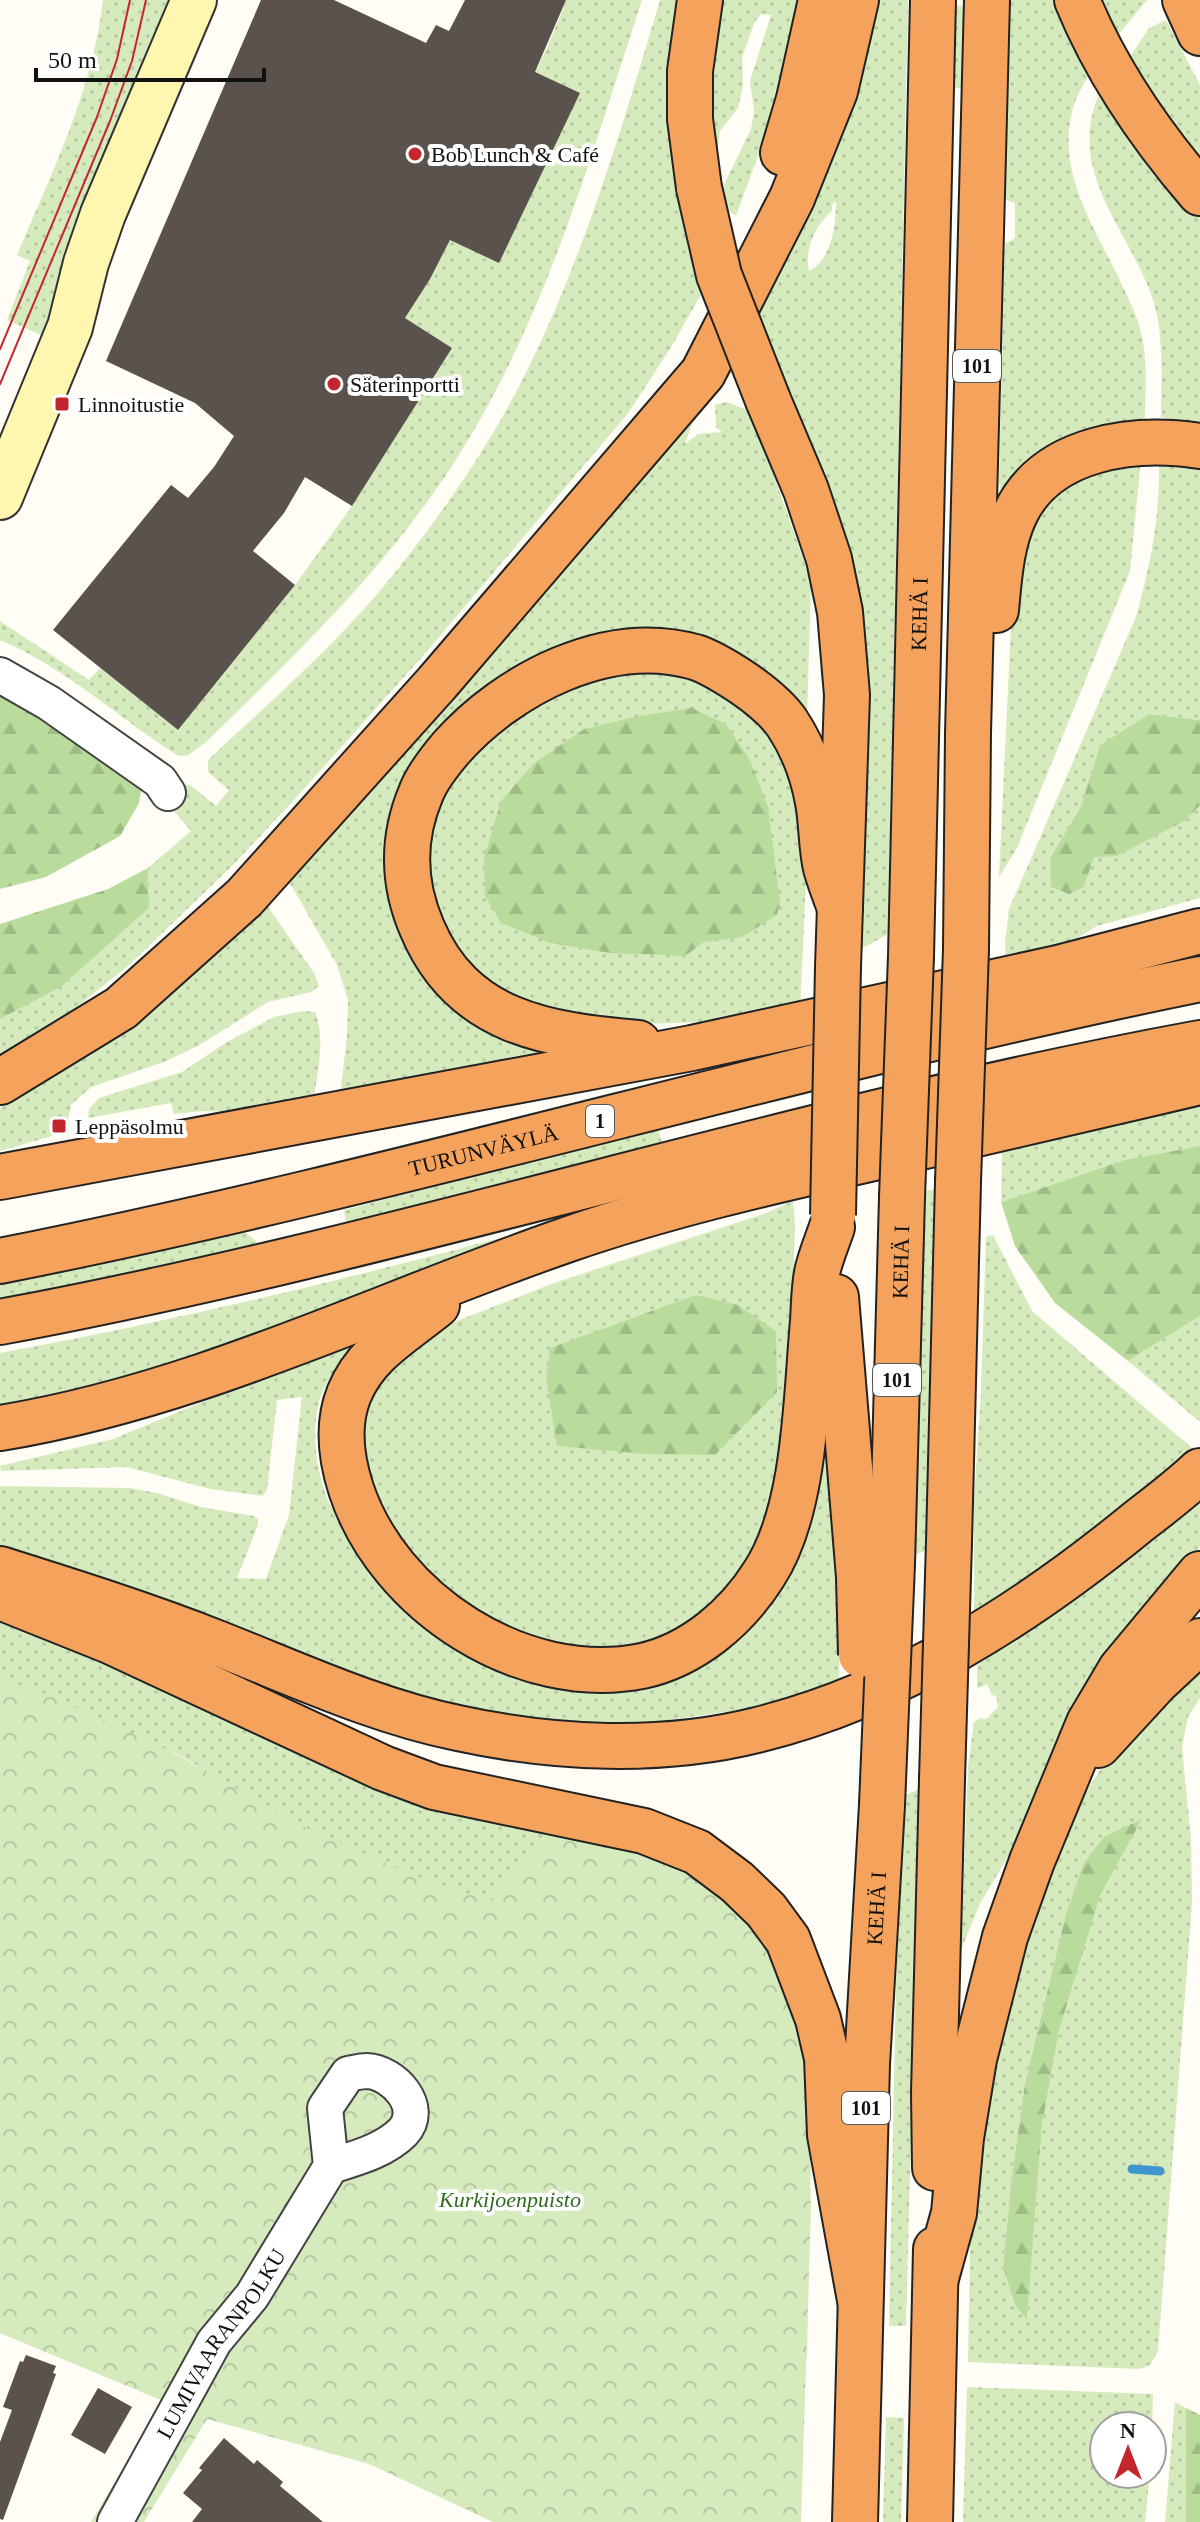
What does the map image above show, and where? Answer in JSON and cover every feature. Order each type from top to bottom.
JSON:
[{"type":"highway","points":[[700,0],[690,71],[690,119],[699,188],[719,275],[806,490],[829,559],[840,612],[847,695],[832,1221],[842,1385],[875,1571]]},
{"type":"highway","points":[[592,500],[686,366],[737,273],[775,179],[799,99],[821,0]]},
{"type":"highway","points":[[0,1082],[121,1008],[244,898],[437,683],[703,373],[792,198],[835,91],[856,0]]},
{"type":"highway","name":"KEHÄ I","points":[[855,2522],[867,2064],[876,1915],[862,1666],[875,1571],[902,1197],[911,956],[933,0]]},
{"type":"highway","name":"101","points":[[930,2522],[936,2278],[934,2093],[966,949],[968,733],[987,0]]},
{"type":"highway","points":[[1084,18],[1131,102],[1173,162],[1200,193]]},
{"type":"highway","points":[[968,733],[993,656],[1005,543],[1015,513],[1030,490],[1047,474],[1084,455],[1118,446],[1155,442],[1196,445]]},
{"type":"highway","points":[[692,1048],[570,1036],[501,1015],[473,997],[449,976],[429,944],[411,902],[406,864],[411,823],[422,790],[441,760],[489,710],[571,664],[614,654],[658,651],[695,657],[727,673],[760,694],[786,721],[808,761],[818,801],[826,866],[840,908]]},
{"type":"highway","points":[[0,1177],[692,1048],[1058,968],[1200,931]]},
{"type":"highway","name":"TURUNVÄYLÄ","points":[[0,1261],[100,1241],[365,1178],[1066,1006],[1200,979]]},
{"type":"highway","points":[[0,1322],[128,1298],[378,1241],[890,1110],[1113,1059],[1200,1043]]},
{"type":"highway","points":[[0,1428],[62,1418],[242,1364],[567,1240],[785,1178],[1200,1082]]},
{"type":"highway","points":[[473,1276],[378,1350],[349,1393],[342,1418],[342,1444],[346,1472],[356,1503],[376,1541],[406,1579],[435,1607],[487,1640],[517,1654],[581,1669],[643,1665],[669,1656],[723,1624],[746,1601],[779,1544],[797,1474],[817,1273],[832,1221]]},
{"type":"highway","points":[[0,1569],[160,1621],[390,1710],[457,1728],[531,1740],[602,1746],[681,1742],[755,1731],[782,1723],[822,1711],[907,1675],[997,1625],[1059,1584],[1200,1471]]},
{"type":"highway","points":[[936,2278],[954,2213],[961,2138],[977,2047],[1005,1937],[1057,1797],[1089,1723],[1121,1669],[1200,1574]]},
{"type":"highway","points":[[0,1597],[110,1641],[383,1768],[434,1787],[644,1831],[697,1852],[737,1882],[766,1910],[788,1940],[818,2019],[827,2058],[830,2135],[860,2300]]},
{"type":"highway","points":[[1057,1797],[1112,1729],[1200,1641]]},
{"type":"street","points":[[0,497],[70,327],[86,263],[103,214],[194,0]]},
{"type":"street","points":[[0,675],[49,703],[160,781],[168,793]]},
{"type":"street","name":"LUMIVAARANPOLKU","points":[[115,2522],[214,2342],[252,2296],[331,2166]]},
{"type":"green space","points":[[103,0],[175,0],[48,338],[7,320],[30,261],[17,255],[81,98]]},
{"type":"green space","points":[[566,0],[642,0],[580,191],[532,315],[472,434],[410,526],[355,591],[267,683],[206,742],[187,756],[177,755],[69,678],[0,640],[0,621],[89,680],[100,668],[178,730],[295,585],[352,506],[452,348],[405,318],[465,211],[543,55]]},
{"type":"green space","points":[[660,0],[684,0],[704,289],[673,344],[629,412],[429,649],[234,864],[129,965],[63,1018],[0,1058],[0,1019],[61,987],[149,908],[148,868],[191,831],[174,811],[182,785],[190,785],[216,806],[229,790],[208,772],[208,760],[299,676],[364,609],[418,543],[480,454],[533,359],[576,259],[612,156]]},
{"type":"green space","points":[[712,0],[801,0],[779,99],[736,216],[725,208],[721,191],[751,129],[754,112],[750,81],[771,15],[761,14],[754,23],[742,58],[743,86],[738,108],[720,131],[717,152],[710,162]]},
{"type":"green space","points":[[871,0],[908,0],[888,934],[854,953],[859,739],[753,309]],"holes":[[[836,201],[834,230],[828,250],[817,266],[809,271],[808,255],[812,238]]]},
{"type":"green space","points":[[1009,0],[1058,0],[1089,75],[1073,108],[1069,133],[1074,179],[1091,223],[1138,322],[1145,354],[1146,387],[1145,420],[1119,424],[1004,495],[999,481],[1005,244],[1015,238],[1015,203],[1003,199]]},
{"type":"green space","points":[[1103,0],[1147,0],[1118,35]]},
{"type":"green space","points":[[949,5],[965,6],[962,88],[948,88]]},
{"type":"green space","points":[[1166,20],[1200,85],[1200,160],[1170,126],[1129,58],[1149,28]]},
{"type":"green space","points":[[1100,92],[1200,215],[1200,425],[1161,417],[1161,355],[1151,294],[1103,197],[1094,172],[1090,147],[1091,120]]},
{"type":"green space","points":[[724,356],[731,374],[692,424],[685,444],[698,434],[722,432],[716,427],[715,405],[727,402],[747,410],[768,459],[811,581],[807,720],[717,648],[468,706],[397,913],[569,1050],[340,1096],[348,1000],[337,965],[283,871]]},
{"type":"green space","points":[[1141,459],[1130,571],[1017,848],[999,877],[1014,565],[1018,544],[1056,485]]},
{"type":"green space","points":[[1200,460],[1200,720],[1149,714],[1100,745],[1081,806],[1050,858],[1084,887],[1094,857],[1186,820],[1200,805],[1200,898],[1097,926],[1074,940],[1006,963],[1009,909],[1136,617],[1153,542],[1159,465]]},
{"type":"green space","points":[[640,663],[708,680],[771,733],[795,788],[804,844],[806,880],[800,1012],[703,1022],[642,1024],[588,1021],[500,992],[438,935],[424,848],[439,798],[459,759],[534,697]]},
{"type":"green space","points":[[0,680],[142,784],[139,803],[120,836],[46,877],[0,889]]},
{"type":"green space","points":[[692,708],[726,724],[750,760],[768,807],[780,902],[777,915],[742,937],[704,942],[685,956],[610,953],[550,943],[501,923],[485,896],[484,858],[501,801],[534,763],[584,729]]},
{"type":"green space","points":[[1149,714],[1200,720],[1200,805],[1186,820],[1117,856],[1094,857],[1084,887],[1069,894],[1051,887],[1050,858],[1081,806],[1100,745]]},
{"type":"green space","points":[[148,868],[149,908],[61,987],[0,1019],[0,924],[108,889]]},
{"type":"green space","points":[[259,894],[314,973],[319,986],[311,992],[268,1002],[198,1046],[164,1062],[91,1087],[71,1105],[68,1119],[50,1123],[52,1136],[0,1151],[0,1108],[112,1035]]},
{"type":"green space","points":[[303,1011],[315,1012],[320,1034],[313,1103],[236,1112],[174,1114],[171,1103],[88,1118],[89,1109],[99,1098],[182,1072],[227,1042],[274,1017]]},
{"type":"green space","points":[[1200,1097],[1200,1146],[1124,1160],[1001,1202],[1002,1140]]},
{"type":"green space","points":[[658,1129],[662,1142],[346,1222],[344,1210]]},
{"type":"green space","points":[[1200,1146],[1200,1316],[1128,1361],[1055,1303],[1015,1246],[1001,1202],[1124,1160]]},
{"type":"green space","points":[[936,1189],[927,1550],[912,1556],[924,1191]]},
{"type":"green space","points":[[639,1201],[162,1370],[0,1415],[0,1353],[241,1303]]},
{"type":"green space","points":[[793,1201],[795,1225],[790,1371],[779,1513],[764,1553],[697,1632],[586,1655],[475,1618],[401,1547],[366,1484],[358,1428],[375,1379],[431,1331],[554,1283],[766,1213]]},
{"type":"green space","points":[[245,1232],[258,1243],[42,1295],[0,1301],[0,1283]]},
{"type":"green space","points":[[993,1235],[1032,1311],[1193,1449],[1128,1506],[974,1616],[974,1500],[986,1237]]},
{"type":"green space","points":[[696,1295],[738,1305],[776,1331],[777,1392],[715,1455],[645,1454],[557,1446],[546,1378],[550,1348]]},
{"type":"green space","points":[[1200,1316],[1200,1422],[1128,1361]]},
{"type":"green space","points":[[355,1339],[361,1343],[325,1386],[317,1414],[316,1447],[326,1495],[347,1529],[478,1652],[715,1650],[824,1407],[841,1584],[839,1683],[767,1706],[661,1721],[598,1725],[464,1712],[394,1690],[104,1579],[0,1545],[0,1486],[130,1488],[201,1507],[254,1516],[258,1519],[258,1525],[237,1578],[266,1579],[289,1515],[302,1397],[277,1400],[267,1490],[263,1496],[210,1489],[127,1467],[1,1471],[0,1466],[113,1439]]},
{"type":"green space","points":[[1200,1502],[1200,1546],[1169,1582],[980,1904],[961,1950],[968,1767],[974,1722],[980,1718],[986,1719],[998,1707],[996,1696],[992,1695],[987,1684],[977,1689],[977,1665],[1090,1590]]},
{"type":"green space","points":[[0,1610],[556,1826],[807,2040],[806,2090],[811,2150],[807,2359],[467,1902],[192,1780],[198,1766],[171,1751],[0,1708]]},
{"type":"green space","points":[[1200,1659],[1200,1698],[1188,1717],[1182,1748],[1191,1839],[1192,1903],[1158,2351],[1150,2365],[1140,2369],[968,2362],[971,2200],[977,2140],[1019,1957],[1077,1805],[1112,1752]],"holes":[[[1141,1821],[1100,1896],[1059,2031],[1042,2125],[1027,2319],[1015,2304],[1003,2267],[1025,2083],[1066,1914]]]},
{"type":"green space","name":"Kurkijoenpuisto","points":[[0,1677],[58,1699],[170,1751],[306,1828],[425,1880],[491,1901],[556,1826],[687,1863],[761,1924],[807,2040],[811,2208],[801,2522],[493,2522],[369,2464],[207,2419],[144,2522],[91,2522],[163,2401],[0,2333]]},
{"type":"green space","points":[[920,1789],[906,2326],[889,2326],[896,1981],[905,1795]]},
{"type":"green space","points":[[1142,1819],[1100,1896],[1059,2031],[1042,2125],[1027,2320],[1015,2305],[1003,2267],[1025,2083],[1066,1914],[1084,1863],[1104,1837]]},
{"type":"green space","points":[[967,2387],[1153,2394],[1153,2410],[1088,2410],[1088,2490],[1148,2490],[1145,2522],[963,2522]]},
{"type":"green space","points":[[1175,2402],[1186,2408],[1186,2522],[1165,2522]]},
{"type":"green space","points":[[1186,2408],[1200,2415],[1200,2522],[1186,2522]]},
{"type":"green space","points":[[886,2417],[904,2418],[901,2522],[883,2522]]},
{"type":"building","name":"Säterinportti","points":[[261,0],[334,0],[426,43],[436,25],[449,31],[465,0],[566,0],[535,72],[580,93],[499,263],[450,240],[405,318],[452,348],[352,506],[305,477],[284,513],[253,551],[295,585],[178,730],[53,630],[171,485],[188,498],[214,467],[234,436],[195,403],[106,361]]},
{"type":"building","points":[[26,2355],[56,2366],[53,2373],[56,2374],[3,2520],[0,2519],[0,2442],[12,2410],[3,2407],[20,2361],[23,2362]]},
{"type":"building","points":[[98,2388],[132,2407],[105,2454],[71,2435]]},
{"type":"building","points":[[224,2438],[254,2464],[257,2460],[283,2482],[280,2486],[323,2522],[192,2522],[202,2509],[183,2493]]},
{"type":"waterway","points":[[1132,2169],[1160,2171]]},
{"type":"tram line","points":[[0,349],[97,117],[117,59],[130,0]]},
{"type":"tram line","points":[[0,384],[110,121],[132,61],[146,0]]},
{"type":"place","name":"Bob Lunch & Café","points":[[415,154]]},
{"type":"place","name":"Säterinportti","points":[[334,384]]},
{"type":"place","name":"Linnoitustie","points":[[62,404]]},
{"type":"place","name":"Leppäsolmu","points":[[59,1126]]}]
